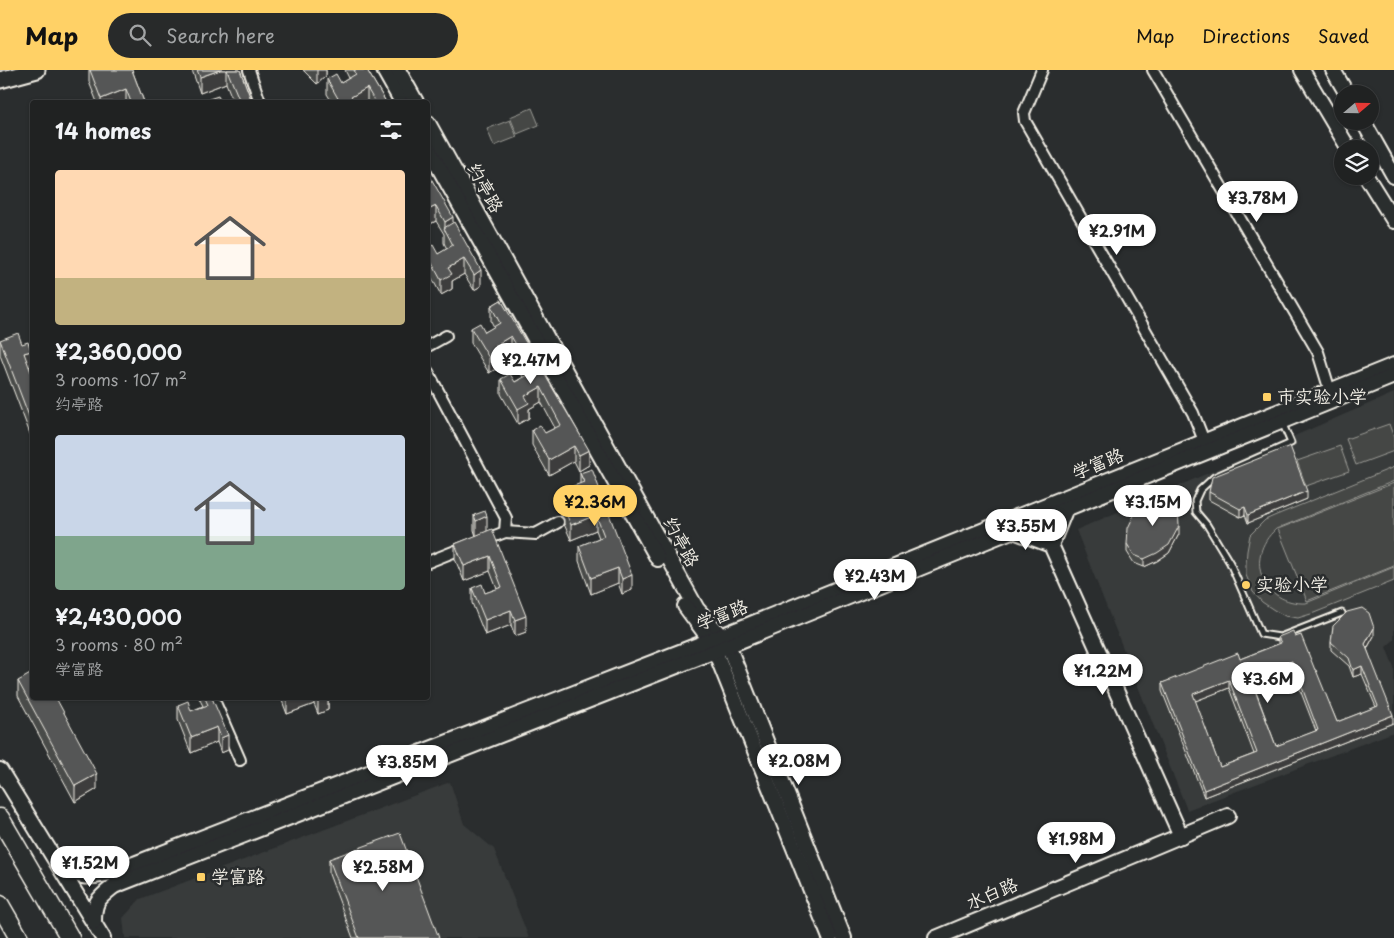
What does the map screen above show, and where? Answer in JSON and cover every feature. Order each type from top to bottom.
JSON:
[{"type":"highway","points":[[0,818],[70,938]]},
{"type":"highway","points":[[0,905],[19,938]]},
{"type":"main road","points":[[0,80],[37,70]]},
{"type":"street","points":[[249,70],[259,100]]},
{"type":"street","points":[[384,70],[401,100]]},
{"type":"street","points":[[398,70],[415,100]]},
{"type":"street","points":[[1042,70],[1024,113],[1025,120],[1194,413],[1204,441]]},
{"type":"street","points":[[1153,70],[1318,352],[1330,391]]},
{"type":"street","points":[[1302,70],[1344,140]]},
{"type":"street","points":[[1334,70],[1342,85]]},
{"type":"street","name":"约亭路","points":[[430,127],[718,643],[844,938]]},
{"type":"street","points":[[1368,130],[1394,176]]},
{"type":"street","name":"约亭路","points":[[430,152],[688,612],[718,643],[830,938]]},
{"type":"street","points":[[1372,185],[1394,221]]},
{"type":"street","points":[[430,345],[446,336]]},
{"type":"street","name":"学富路","points":[[94,922],[94,909],[100,897],[114,886],[718,643],[1204,441],[1394,365]]},
{"type":"street","points":[[430,376],[506,518],[505,532]]},
{"type":"street","name":"学富路","points":[[61,868],[78,876],[93,877],[111,873],[1011,530],[1394,376]]},
{"type":"street","points":[[1050,545],[1066,508]]},
{"type":"street","points":[[430,559],[505,532],[536,534],[558,522]]},
{"type":"street","points":[[1011,530],[1050,545],[1181,836]]},
{"type":"street","points":[[215,700],[240,760]]},
{"type":"street","points":[[0,770],[103,938]]},
{"type":"street","name":"水白路","points":[[936,938],[1228,816]]},
{"type":"lane","points":[[1282,422],[1291,443],[1214,477],[1200,490],[1195,501],[1196,512],[1207,525],[1230,563],[1261,634],[1280,637],[1342,613]]},
{"type":"shaded area","points":[[532,108],[539,125],[517,134],[510,117]]},
{"type":"shaded area","points":[[510,120],[517,137],[494,146],[487,129]]},
{"type":"shaded area","name":"实验小学","points":[[1394,393],[1394,640],[1386,647],[1394,667],[1394,732],[1187,810],[1076,530]]},
{"type":"shaded area","points":[[1389,424],[1394,438],[1394,451],[1356,465],[1346,439]]},
{"type":"shaded area","points":[[1340,446],[1349,471],[1306,486],[1297,461]]},
{"type":"shaded area","points":[[1394,467],[1394,481],[1276,529],[1266,541],[1261,553],[1260,566],[1262,578],[1269,588],[1291,602],[1306,603],[1394,567],[1394,581],[1298,618],[1285,616],[1262,602],[1253,592],[1246,575],[1250,535],[1265,520]]},
{"type":"shaded area","points":[[1394,483],[1394,566],[1307,601],[1278,529]]},
{"type":"shaded area","points":[[450,782],[464,824],[494,849],[529,938],[125,938],[123,918],[140,899]]},
{"type":"building","points":[[90,70],[132,70],[143,100],[130,100],[126,89],[101,99]]},
{"type":"building","points":[[197,70],[220,70],[200,77]]},
{"type":"building","points":[[227,70],[240,70],[251,100],[236,100],[239,99]]},
{"type":"building","points":[[354,70],[367,70],[385,100],[374,100],[367,88],[351,97],[353,100],[339,100],[327,79],[336,74],[341,83],[356,74]]},
{"type":"building","points":[[218,96],[220,100],[209,100]]},
{"type":"building","points":[[430,177],[453,217],[445,222],[436,206],[430,209]]},
{"type":"building","points":[[454,222],[481,270],[474,275],[464,259],[448,268],[452,274],[441,280],[430,260],[430,247],[433,245],[438,254],[453,245],[444,228]]},
{"type":"building","points":[[501,300],[589,450],[579,455],[574,446],[549,460],[532,430],[540,425],[545,433],[561,425],[541,387],[525,396],[529,403],[518,409],[501,379],[510,374],[515,382],[530,374],[511,336],[496,345],[499,352],[489,358],[471,328],[480,323],[485,332],[500,323],[491,306]]},
{"type":"building","points":[[18,333],[22,344],[28,342],[30,351],[24,353],[30,369],[30,419],[0,340]]},
{"type":"building","points":[[1290,446],[1307,491],[1248,515],[1245,507],[1240,509],[1209,492],[1212,477]]},
{"type":"building","points":[[592,469],[632,575],[622,579],[618,568],[591,578],[579,546],[604,536],[596,515],[571,525],[558,492],[584,482],[580,473]]},
{"type":"building","points":[[1155,497],[1170,498],[1178,508],[1179,526],[1169,545],[1144,559],[1134,555],[1127,544],[1128,528],[1135,513],[1143,503]]},
{"type":"building","points":[[485,511],[487,516],[476,521],[474,515]]},
{"type":"building","points":[[492,529],[526,616],[515,620],[511,610],[485,620],[472,588],[482,584],[485,593],[502,587],[490,556],[464,566],[455,544]]},
{"type":"building","points":[[1362,608],[1369,613],[1374,628],[1365,644],[1393,715],[1204,790],[1162,683],[1238,653],[1240,659],[1281,643],[1278,637],[1293,631],[1295,637],[1301,635],[1337,722],[1378,706],[1362,666],[1353,670],[1349,658],[1331,642],[1333,626],[1347,612]],"holes":[[[1292,661],[1318,730],[1276,746],[1250,677]],[[1229,680],[1257,753],[1220,767],[1193,694]]]},
{"type":"building","points":[[30,674],[30,700],[57,700],[97,774],[75,786],[18,681]]},
{"type":"building","points":[[206,700],[213,700],[228,735],[221,738],[217,727],[191,737],[178,705],[188,701],[191,711],[208,705]]},
{"type":"building","points":[[400,833],[439,938],[359,938],[329,859]]},
{"type":"place","name":"市实验小学","points":[[1267,397]]},
{"type":"place","name":"实验小学","points":[[1246,585]]},
{"type":"place","name":"学富路","points":[[201,877]]}]
